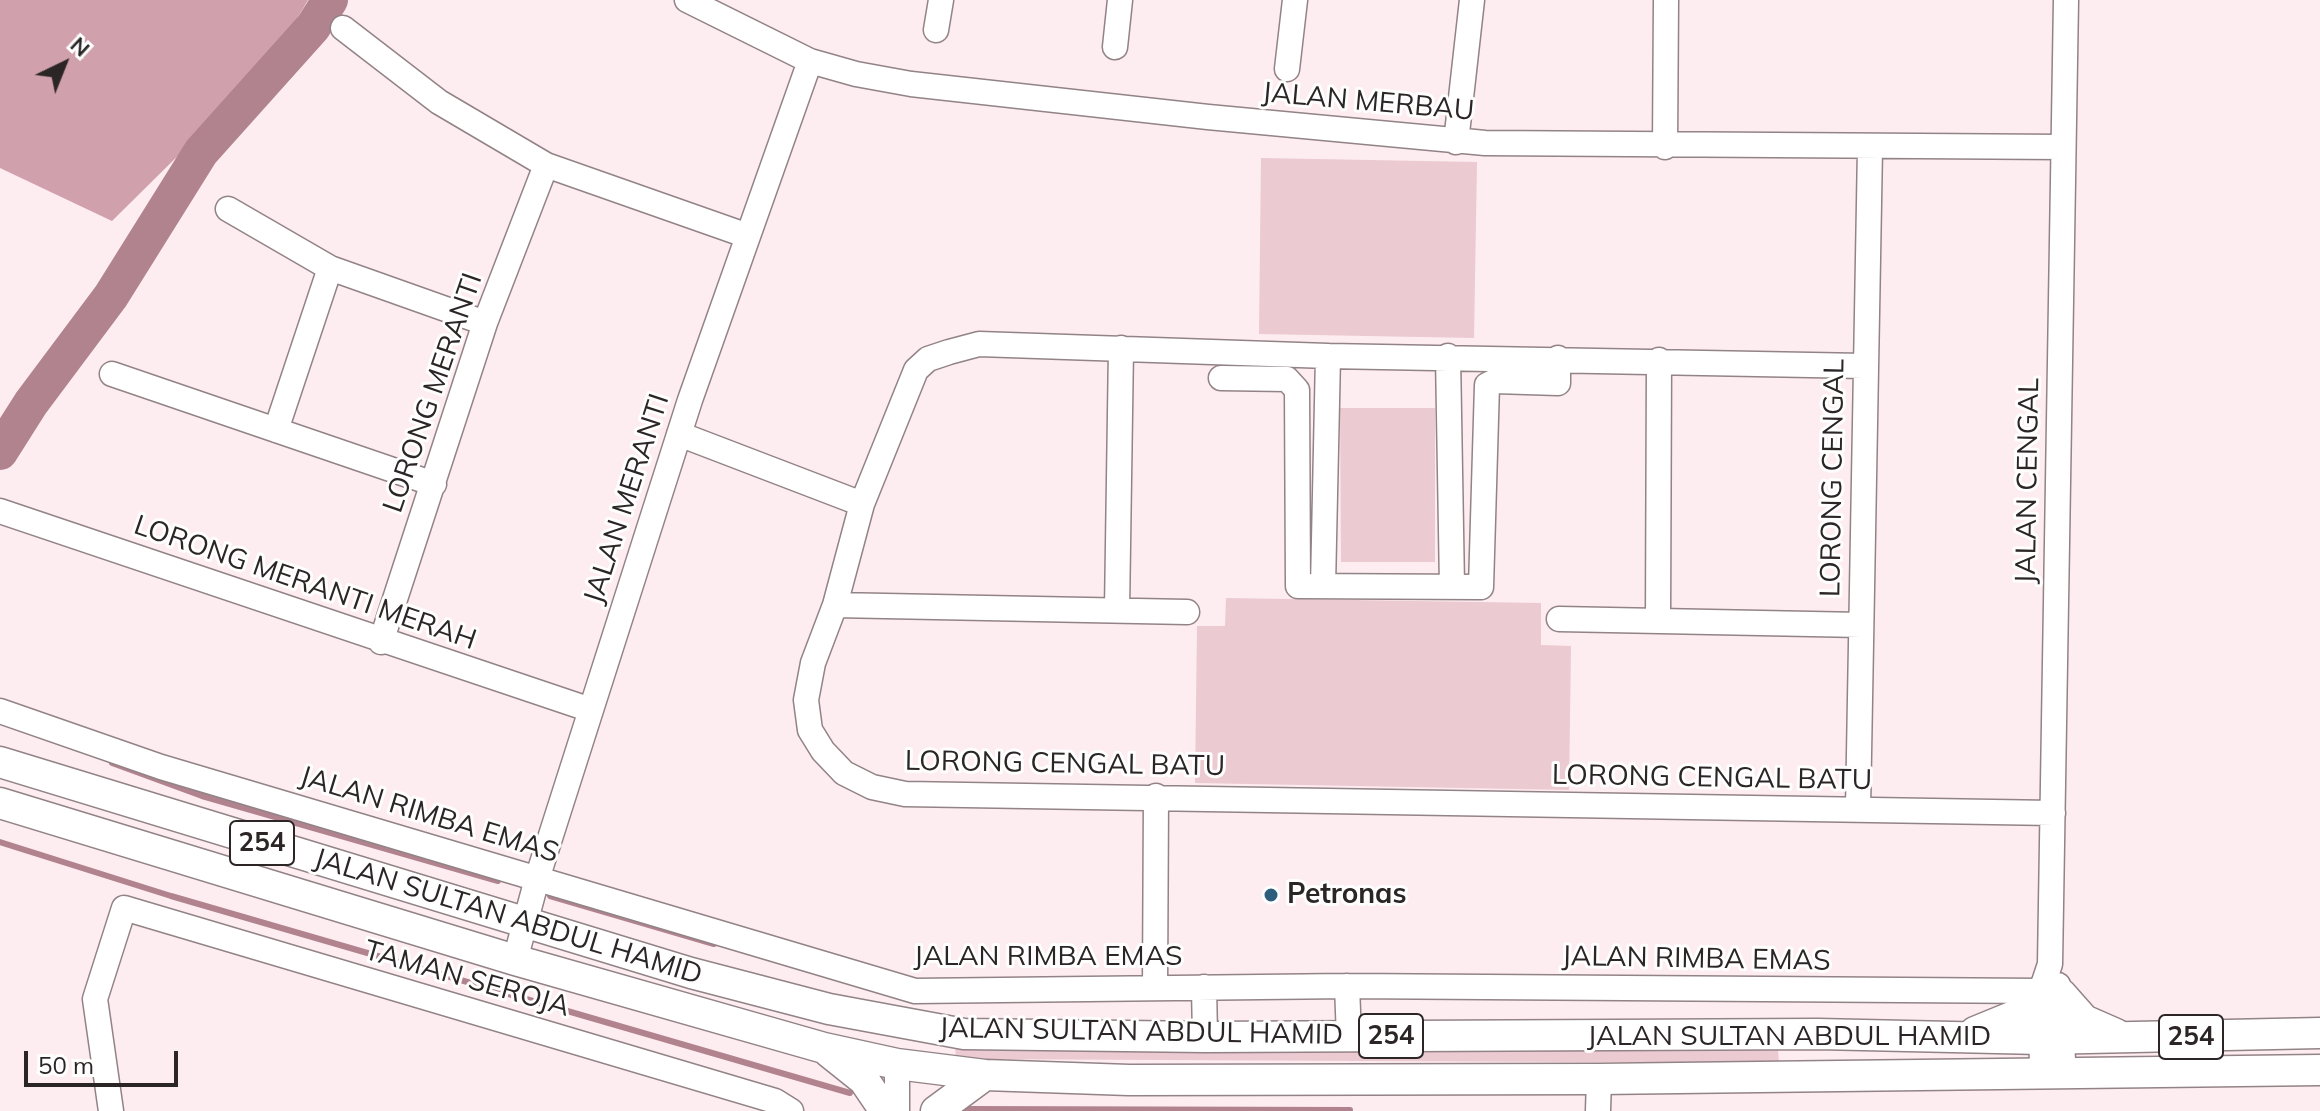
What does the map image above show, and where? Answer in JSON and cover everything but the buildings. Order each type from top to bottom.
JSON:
[{"type":"main road","name":"JALAN SULTAN ABDUL HAMID","points":[[0,762],[691,973],[829,1009],[964,1034],[2052,1039],[2320,1033]]},
{"type":"main road","name":"JALAN SULTAN ABDUL HAMID","points":[[0,803],[515,960],[824,1048],[985,1075],[1129,1080],[1599,1079],[2320,1070]]},
{"type":"main road","points":[[1961,1037],[2019,1014],[2051,983],[2084,1020],[2129,1038]]},
{"type":"main road","points":[[829,1009],[842,1025],[877,1037],[905,1062],[964,1034]]},
{"type":"main road","points":[[824,1048],[864,1080],[885,1111]]},
{"type":"main road","points":[[936,1111],[985,1075]]},
{"type":"street","name":"JALAN MERBAU","points":[[687,0],[810,61],[911,84],[1456,142],[1665,147],[2063,147]]},
{"type":"street","points":[[936,30],[941,0]]},
{"type":"street","points":[[1115,47],[1120,0]]},
{"type":"street","points":[[1287,69],[1295,0]]},
{"type":"street","points":[[1456,142],[1472,0]]},
{"type":"street","points":[[1665,147],[1666,0]]},
{"type":"street","name":"JALAN CENGAL","points":[[2053,1074],[2053,813],[2066,0]]},
{"type":"street","points":[[343,28],[439,102],[546,165],[748,236]]},
{"type":"street","name":"JALAN MERANTI","points":[[515,960],[537,879],[679,434],[810,61]]},
{"type":"street","name":"LORONG CENGAL","points":[[1858,809],[1870,148]]},
{"type":"street","name":"LORONG MERANTI","points":[[381,642],[485,323],[546,165]]},
{"type":"street","points":[[228,209],[330,268],[485,323]]},
{"type":"street","points":[[276,430],[330,268]]},
{"type":"street","name":"LORONG CENGAL BATU","points":[[1864,366],[1328,356],[979,344],[928,359],[916,370],[862,504],[835,605],[813,663],[806,700],[810,730],[823,751],[844,773],[872,787],[905,794],[2053,813]]},
{"type":"street","points":[[1117,610],[1121,348]]},
{"type":"street","points":[[1323,586],[1328,356]]},
{"type":"street","points":[[1448,356],[1452,587]]},
{"type":"street","points":[[1221,378],[1287,379],[1297,390],[1298,586],[1481,587],[1487,385],[1495,381],[1558,383],[1558,358]]},
{"type":"street","points":[[1658,621],[1659,360]]},
{"type":"street","points":[[112,374],[434,484]]},
{"type":"street","points":[[679,434],[862,504]]},
{"type":"street","name":"LORONG MERANTI MERAH","points":[[0,511],[381,642],[591,710]]},
{"type":"street","points":[[835,605],[1187,612]]},
{"type":"street","points":[[1559,619],[1861,625]]},
{"type":"street","name":"JALAN RIMBA EMAS","points":[[0,711],[161,767],[915,991],[2051,983]]},
{"type":"street","points":[[1155,988],[1156,796]]},
{"type":"street","name":"TAMAN SEROJA","points":[[111,1111],[95,999],[124,908],[775,1101],[791,1111]]},
{"type":"street","points":[[1347,986],[1349,1037]]},
{"type":"street","points":[[1204,987],[1205,1037]]},
{"type":"street","points":[[897,1111],[905,1062]]},
{"type":"street","points":[[905,1062],[913,1111]]},
{"type":"street","points":[[1598,1111],[1599,1079]]},
{"type":"shaded area","points":[[0,0],[308,0],[291,29],[201,133],[112,221],[0,168]]},
{"type":"shaded area","points":[[1261,158],[1477,162],[1474,338],[1259,334]]},
{"type":"shaded area","points":[[1340,408],[1435,408],[1435,562],[1341,562]]},
{"type":"shaded area","points":[[1226,598],[1541,603],[1541,645],[1571,646],[1569,790],[1195,783],[1197,626],[1225,626]]},
{"type":"shaded area","points":[[955,1046],[1778,1050],[1779,1063],[956,1059]]},
{"type":"waterway","points":[[0,452],[31,403],[111,296],[201,152],[313,27],[330,0]]},
{"type":"waterway","points":[[112,763],[202,796],[498,881]]},
{"type":"waterway","points":[[0,842],[171,896],[850,1093]]},
{"type":"waterway","points":[[550,896],[714,944]]},
{"type":"waterway","points":[[963,1109],[1350,1110]]},
{"type":"place","name":"Petronas","points":[[1271,895]]}]
